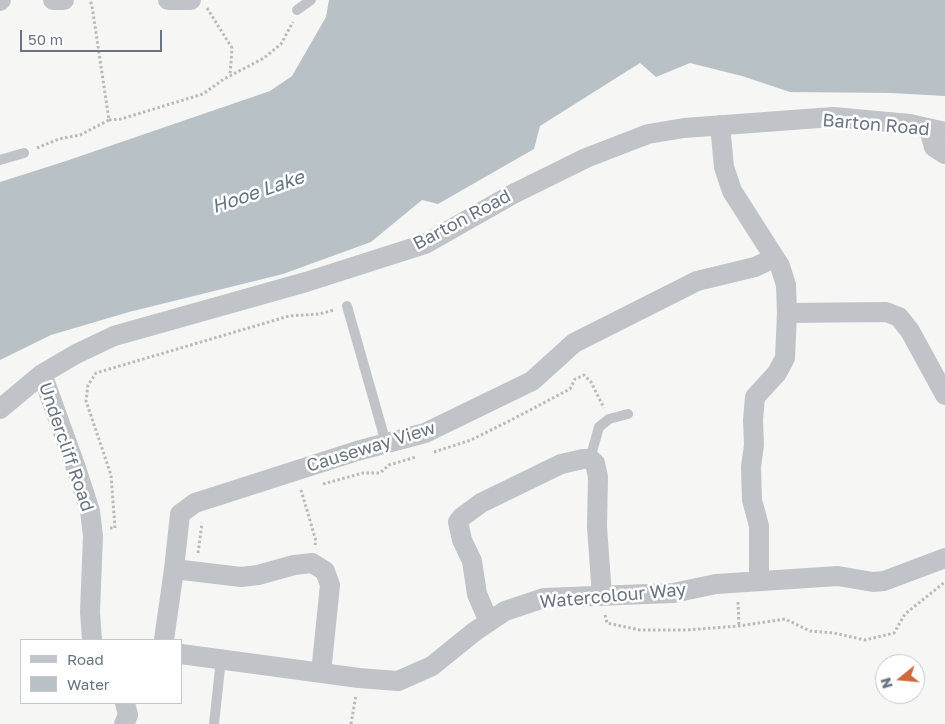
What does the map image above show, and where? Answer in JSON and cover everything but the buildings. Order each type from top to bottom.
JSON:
[{"type":"street","points":[[53,0],[64,0]]},
{"type":"street","points":[[168,0],[191,0]]},
{"type":"street","name":"Barton Road","points":[[0,409],[42,374],[76,354],[114,336],[306,282],[425,244],[521,190],[586,158],[648,134],[684,128],[833,117],[910,124],[937,130]]},
{"type":"street","points":[[720,125],[724,167],[732,191],[780,266],[786,285],[785,358],[776,373],[755,397],[753,420],[754,445],[751,467],[752,500],[759,526],[759,581]]},
{"type":"street","points":[[937,130],[934,147],[945,154]]},
{"type":"street","name":"Causeway View","points":[[164,639],[180,514],[195,503],[386,443],[425,433],[532,382],[574,343],[697,281],[755,267],[774,258]]},
{"type":"street","points":[[787,313],[886,312],[899,317],[910,332],[945,395]]},
{"type":"street","name":"Undercliff Road","points":[[42,374],[90,511],[93,536],[90,612],[92,639]]},
{"type":"street","points":[[490,622],[477,594],[472,561],[462,540],[458,522],[481,503],[524,481],[562,464],[583,459],[590,459],[595,463],[598,477],[597,527],[602,596]]},
{"type":"street","name":"Watercolour Way","points":[[182,654],[359,678],[398,681],[432,666],[505,611],[544,598],[673,593],[716,584],[838,576],[873,582],[884,581],[945,558]]},
{"type":"street","points":[[174,569],[241,577],[294,565],[312,563],[325,571],[330,585],[321,673]]},
{"type":"street","points":[[124,704],[128,715],[124,724]]},
{"type":"lane","points":[[296,10],[311,0]]},
{"type":"lane","points":[[0,160],[24,153]]},
{"type":"lane","points":[[347,306],[386,443]]},
{"type":"lane","points":[[590,459],[599,427],[614,417],[628,414]]},
{"type":"lane","points":[[214,724],[221,659]]},
{"type":"path","points":[[90,0],[109,120]]},
{"type":"path","points":[[202,0],[232,48],[230,76]]},
{"type":"path","points":[[24,153],[59,139],[80,135],[109,120],[121,119],[204,94],[230,76],[264,58],[281,44]]},
{"type":"path","points":[[114,518],[111,475],[86,400],[88,385],[96,374],[289,316],[319,314],[347,306]]},
{"type":"path","points":[[301,490],[316,541],[312,563]]},
{"type":"path","points":[[738,582],[739,626]]},
{"type":"path","points":[[602,596],[607,623],[640,630],[686,630],[739,626],[785,619],[810,631],[834,633],[865,640],[894,633],[905,614],[945,582]]},
{"type":"path","points":[[351,724],[359,678]]},
{"type":"water","name":"Hooe Lake","points":[[329,0],[945,0],[945,96],[891,93],[790,92],[742,76],[690,63],[656,77],[640,63],[540,126],[534,149],[438,204],[422,200],[371,242],[283,274],[129,312],[51,335],[0,360],[0,182],[270,91],[292,76],[326,17]]}]
